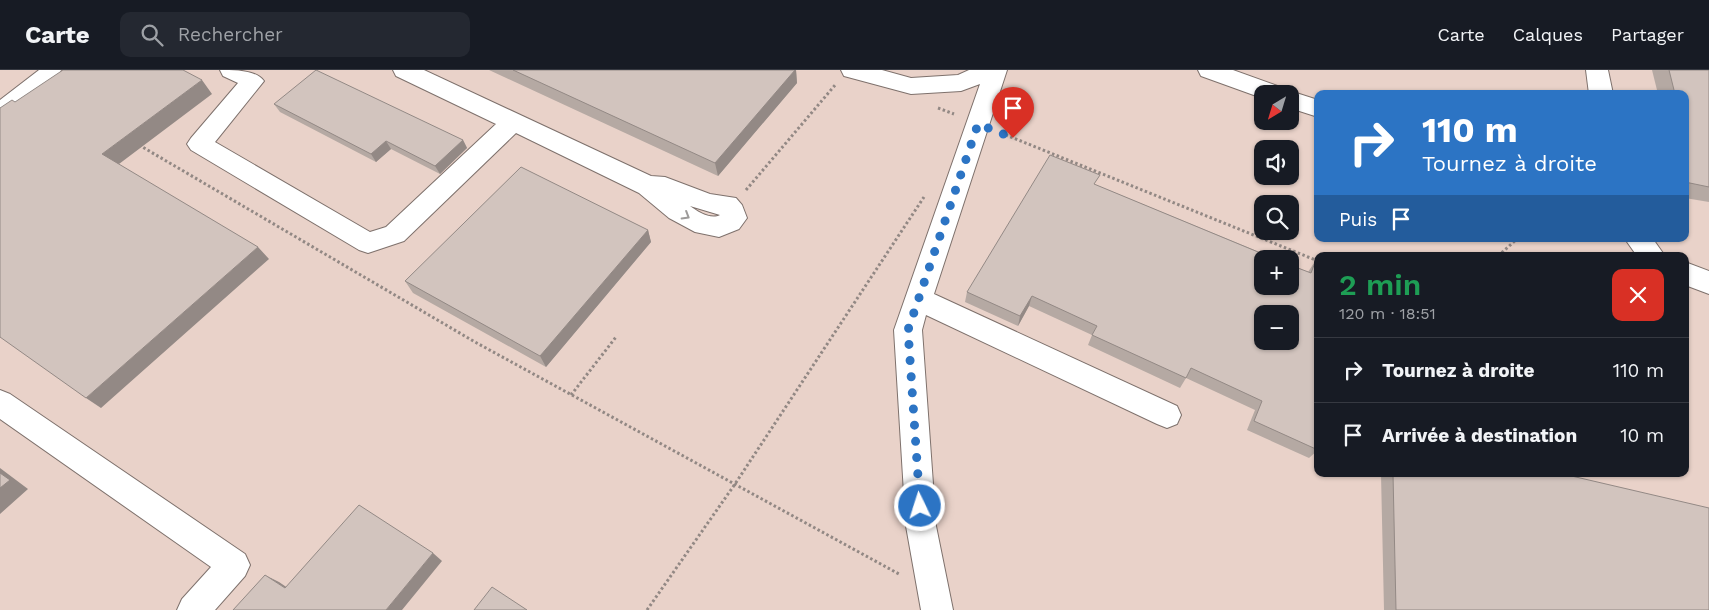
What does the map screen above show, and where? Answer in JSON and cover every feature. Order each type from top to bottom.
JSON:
[{"type":"lane","points":[[0,112],[48,77],[50,70]]},
{"type":"lane","points":[[231,70],[253,81],[199,144],[368,243],[395,234],[513,122]]},
{"type":"lane","points":[[404,70],[648,186],[664,202],[693,220],[714,227],[726,224],[734,218],[733,212]]},
{"type":"lane","points":[[844,76],[911,86],[961,83],[988,70]]},
{"type":"lane","points":[[934,597],[921,526],[908,330],[996,70]]},
{"type":"lane","points":[[1209,70],[1254,86]]},
{"type":"lane","points":[[1597,70],[1600,90]]},
{"type":"lane","points":[[1299,102],[1314,108]]},
{"type":"lane","points":[[1640,242],[1649,252]]},
{"type":"lane","points":[[1689,275],[1709,283]]},
{"type":"lane","points":[[918,299],[1167,415]]},
{"type":"lane","points":[[0,404],[234,565],[193,610]]},
{"type":"path","points":[[733,212],[742,195],[844,76]]},
{"type":"path","points":[[934,107],[953,113],[1314,259]]},
{"type":"path","points":[[950,120],[953,113]]},
{"type":"path","points":[[131,140],[475,342],[911,581],[934,597]]},
{"type":"path","points":[[647,610],[735,484],[924,197],[927,188]]},
{"type":"path","points":[[1502,252],[1514,242]]},
{"type":"path","points":[[571,394],[616,337]]},
{"type":"shaded area","points":[[0,70],[1709,70],[1709,610],[0,610]]},
{"type":"building","points":[[63,70],[183,70],[202,80],[102,154],[258,247],[86,398],[0,337],[0,108],[12,100],[15,102]]},
{"type":"building","points":[[316,70],[463,140],[435,166],[386,141],[371,154],[274,104]]},
{"type":"building","points":[[513,70],[795,70],[715,163]]},
{"type":"building","points":[[1669,70],[1709,70],[1709,187],[1689,183],[1689,90],[1674,90]]},
{"type":"building","points":[[1050,155],[1100,175],[1094,184],[1254,250],[1254,295],[1299,295],[1299,268],[1311,273],[1314,265],[1314,448],[1254,421],[1262,401],[1191,368],[1186,378],[1092,335],[1097,326],[1032,296],[1020,316],[967,292]]},
{"type":"building","points":[[521,167],[648,230],[540,356],[405,281]]},
{"type":"building","points":[[0,473],[10,480],[0,488]]},
{"type":"building","points":[[1393,477],[1576,477],[1709,508],[1709,610],[1396,610]]},
{"type":"building","points":[[359,505],[433,553],[386,610],[233,610],[265,575],[285,588]]},
{"type":"building","points":[[492,587],[527,610],[474,610]]},
{"type":"route","points":[[920,506],[908,330],[978,124],[1013,138]]}]
